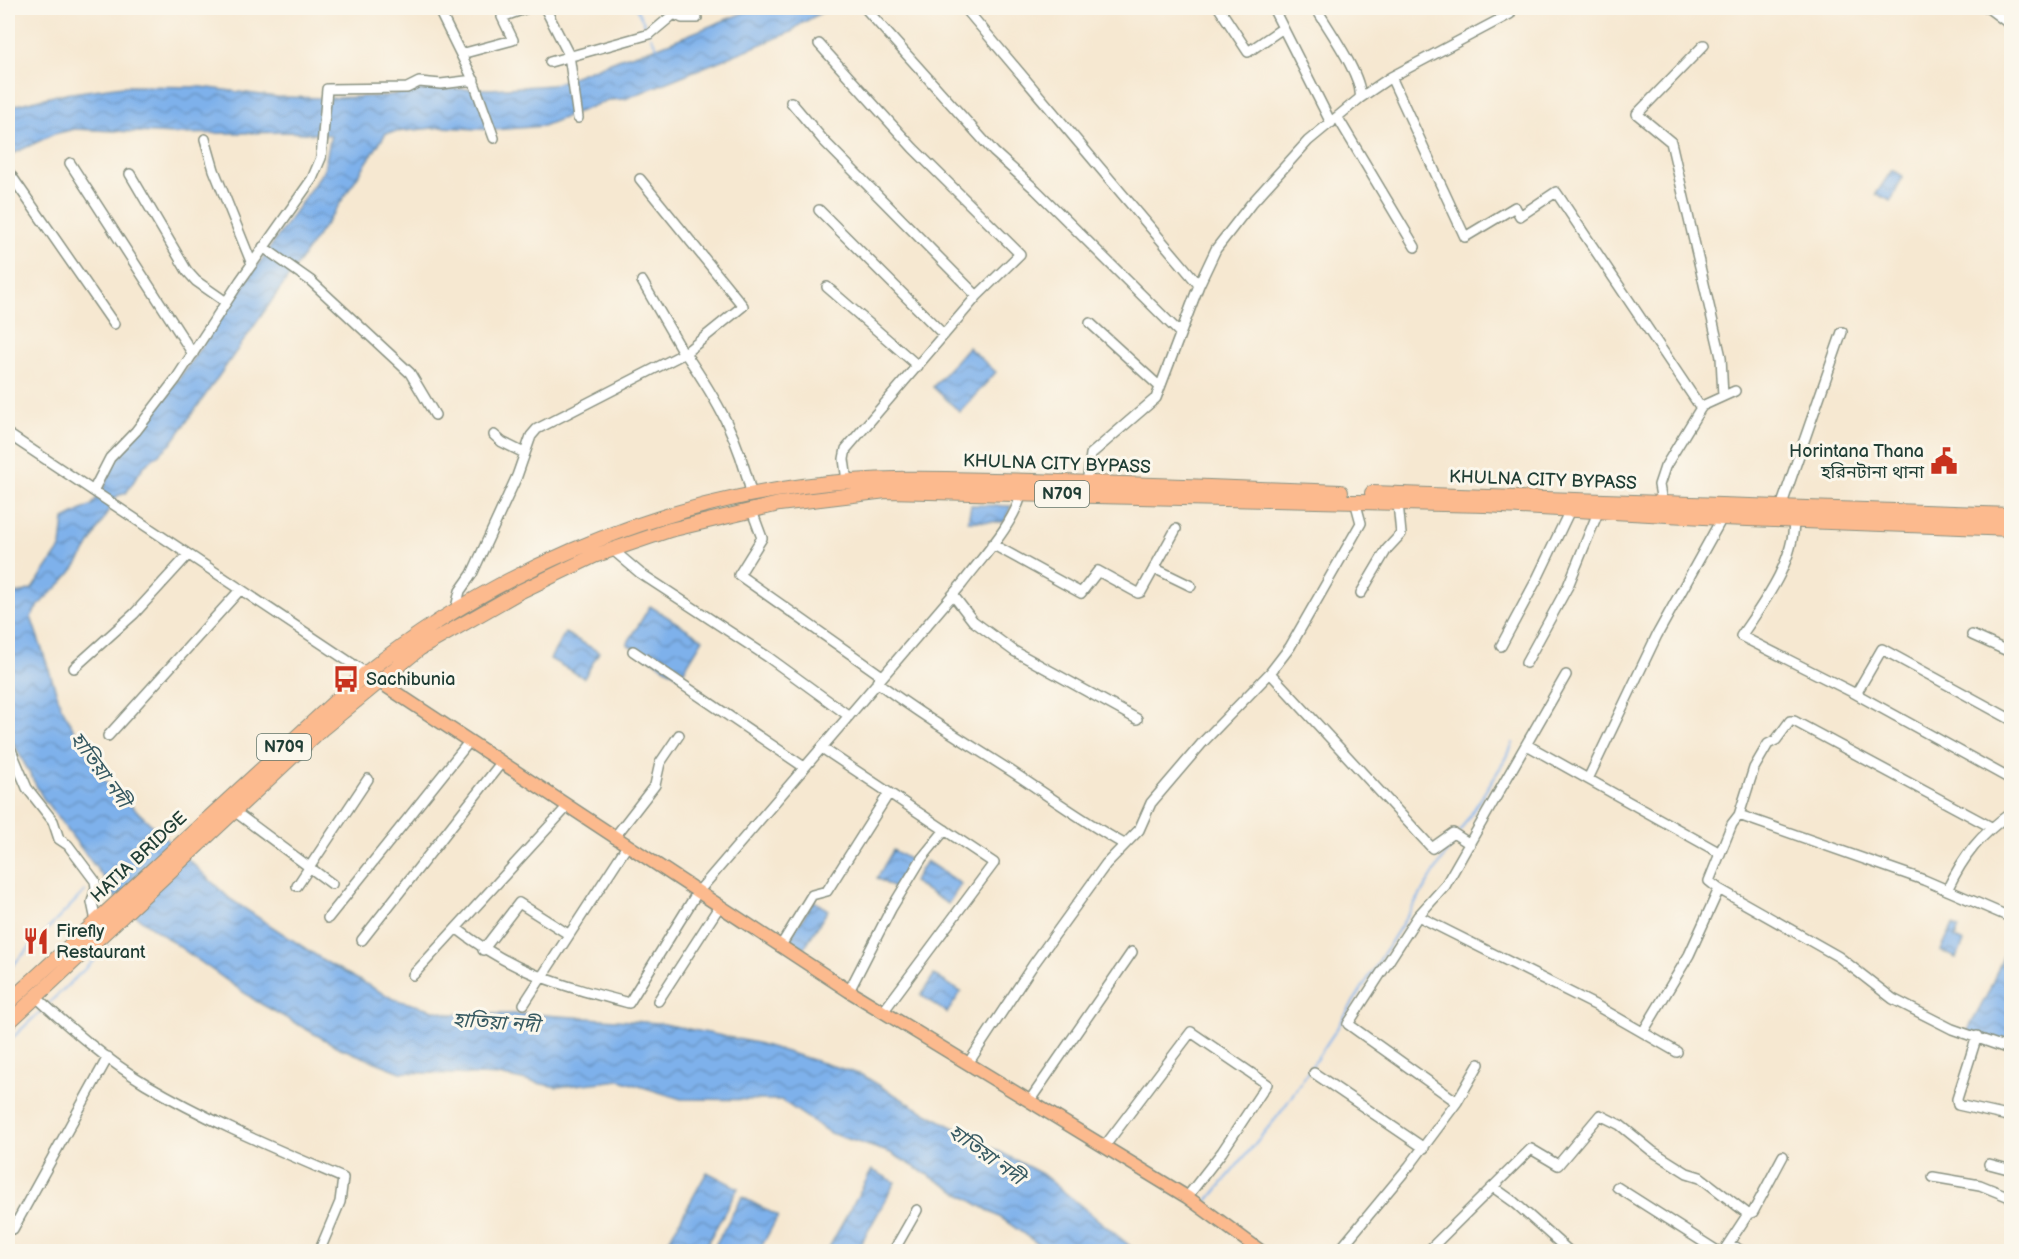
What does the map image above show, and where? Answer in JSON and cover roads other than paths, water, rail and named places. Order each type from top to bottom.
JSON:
[{"type":"highway","name":"KHULNA CITY BYPASS","points":[[208,827],[366,673],[401,645],[501,584],[563,555],[677,512],[802,486],[847,481],[949,478],[2012,516]]},
{"type":"highway","name":"KHULNA CITY BYPASS","points":[[208,827],[234,811],[322,728],[419,649],[519,592],[613,550],[670,530],[779,504],[886,491],[1022,493],[1571,508],[1722,518],[2012,529]]},
{"type":"highway","name":"HATIA BRIDGE","points":[[97,920],[208,827]]},
{"type":"highway","name":"HATIA BRIDGE","points":[[35,996],[109,931],[208,827]]},
{"type":"highway","name":"N709","points":[[8,1003],[97,920]]},
{"type":"highway","name":"N709","points":[[8,1023],[35,996]]},
{"type":"main road","points":[[366,673],[780,947],[1187,1197],[1262,1251]]},
{"type":"street","points":[[450,8],[439,9],[475,83],[493,136]]},
{"type":"street","points":[[461,54],[513,40],[502,17],[527,8]]},
{"type":"street","points":[[545,8],[569,56],[578,116]]},
{"type":"street","points":[[865,8],[994,152],[1036,190],[1180,333]]},
{"type":"street","points":[[965,8],[1198,285]]},
{"type":"street","points":[[1219,8],[1248,52],[1283,28]]},
{"type":"street","points":[[1273,8],[1334,120],[1415,247]]},
{"type":"street","points":[[1316,8],[1355,76],[1361,91],[1360,98]]},
{"type":"street","points":[[1988,8],[2012,26]]},
{"type":"street","points":[[550,62],[650,34],[674,14],[697,18]]},
{"type":"street","points":[[1087,483],[1091,454],[1150,404],[1160,387],[1198,285],[1216,249],[1251,204],[1308,141],[1360,98],[1391,77],[1510,14]]},
{"type":"street","points":[[819,44],[913,148],[1020,254],[977,296],[846,449],[844,455],[847,481]]},
{"type":"street","points":[[1704,45],[1637,114],[1671,142],[1721,357],[1723,396]]},
{"type":"street","points":[[1391,77],[1465,237],[1515,207],[1520,216],[1556,192],[1701,408]]},
{"type":"street","points":[[95,493],[110,458],[136,431],[193,354],[226,302],[312,179],[321,158],[327,89],[406,88],[419,82],[475,83]]},
{"type":"street","points":[[791,102],[824,141],[977,296]]},
{"type":"street","points":[[205,139],[214,170],[252,264]]},
{"type":"street","points":[[70,163],[193,354]]},
{"type":"street","points":[[8,171],[114,324]]},
{"type":"street","points":[[130,174],[187,271],[196,281],[226,302]]},
{"type":"street","points":[[455,612],[460,591],[472,574],[517,476],[531,436],[542,425],[684,354],[743,306],[640,179]]},
{"type":"street","points":[[819,210],[944,335]]},
{"type":"street","points":[[264,248],[297,270],[410,373],[435,415]]},
{"type":"street","points":[[642,281],[684,354],[714,396],[733,432],[752,496]]},
{"type":"street","points":[[827,287],[918,366]]},
{"type":"street","points":[[1090,323],[1160,387]]},
{"type":"street","points":[[1781,507],[1842,332]]},
{"type":"street","points":[[1662,502],[1659,485],[1665,467],[1701,408],[1735,391]]},
{"type":"street","points":[[8,434],[366,673]]},
{"type":"street","points":[[494,435],[502,442],[524,453]]},
{"type":"street","points":[[456,928],[483,950],[539,978],[629,1003],[697,893],[953,595],[1018,506],[1022,493]]},
{"type":"street","points":[[969,1062],[1039,956],[1124,844],[1139,830],[1151,802],[1203,742],[1270,673],[1290,647],[1361,523],[1355,501]]},
{"type":"street","points":[[1361,593],[1387,549],[1401,534],[1398,503]]},
{"type":"street","points":[[1501,646],[1571,508]]},
{"type":"street","points":[[1526,663],[1568,586],[1599,510]]},
{"type":"street","points":[[752,511],[762,538],[739,575],[880,679],[949,734],[1041,790],[1072,814],[1124,844]]},
{"type":"street","points":[[1588,779],[1656,635],[1722,518]]},
{"type":"street","points":[[1794,520],[1794,533],[1785,562],[1741,636],[1856,694],[2012,780]]},
{"type":"street","points":[[992,544],[1081,593],[1098,571],[1141,592],[1176,529]]},
{"type":"street","points":[[613,550],[640,573],[768,657],[849,716]]},
{"type":"street","points":[[74,668],[134,614],[188,555]]},
{"type":"street","points":[[1154,568],[1191,586]]},
{"type":"street","points":[[108,736],[240,590]]},
{"type":"street","points":[[953,595],[973,621],[1014,651],[1137,719]]},
{"type":"street","points":[[1972,635],[2012,653]]},
{"type":"street","points":[[1856,694],[1882,649],[2012,720]]},
{"type":"street","points":[[633,651],[804,767]]},
{"type":"street","points":[[1270,673],[1432,848],[1453,833],[1470,844]]},
{"type":"street","points":[[1457,1102],[1348,1024],[1418,916],[1445,886],[1566,675]]},
{"type":"street","points":[[1991,826],[1794,721],[1786,724],[1776,740],[1768,744],[1754,768],[1739,815],[1732,824],[1709,881],[1719,889],[1839,957],[1893,999],[1952,1029],[2012,1050]]},
{"type":"street","points":[[614,838],[655,785],[660,763],[679,735]]},
{"type":"street","points":[[328,918],[469,741]]},
{"type":"street","points":[[8,743],[10,757],[27,788],[53,821],[59,839],[68,845],[95,881],[96,887],[92,902],[97,920]]},
{"type":"street","points":[[1527,745],[1720,853]]},
{"type":"street","points":[[822,748],[994,863],[883,1012]]},
{"type":"street","points":[[362,940],[501,763]]},
{"type":"street","points":[[297,886],[368,779]]},
{"type":"street","points":[[780,947],[812,895],[827,891],[889,793]]},
{"type":"street","points":[[413,975],[567,807]]},
{"type":"street","points":[[234,811],[332,884]]},
{"type":"street","points":[[1947,890],[1963,858],[1991,826],[2012,812]]},
{"type":"street","points":[[1739,815],[1947,890],[2012,918]]},
{"type":"street","points":[[849,991],[891,909],[922,858],[945,830]]},
{"type":"street","points":[[524,1004],[627,846]]},
{"type":"street","points":[[1643,1032],[1689,955],[1719,889]]},
{"type":"street","points":[[483,950],[519,903],[568,934]]},
{"type":"street","points":[[658,1001],[719,907]]},
{"type":"street","points":[[1418,916],[1643,1032],[1677,1052]]},
{"type":"street","points":[[1030,1100],[1132,952]]},
{"type":"street","points":[[35,996],[108,1057],[145,1083],[225,1126],[343,1178],[340,1202],[319,1251]]},
{"type":"street","points":[[1104,1147],[1191,1032],[1267,1084],[1222,1152],[1187,1197]]},
{"type":"street","points":[[1977,1036],[1957,1099],[1958,1105],[2012,1116]]},
{"type":"street","points":[[13,1229],[108,1057]]},
{"type":"street","points":[[1338,1251],[1424,1148],[1457,1102],[1479,1064]]},
{"type":"street","points":[[1314,1072],[1424,1148]]},
{"type":"street","points":[[1426,1251],[1531,1149],[1558,1166],[1600,1115],[1620,1125],[1652,1151],[1687,1173],[1700,1177],[1748,1214]]},
{"type":"street","points":[[1724,1249],[1748,1214],[1753,1212],[1783,1156]]},
{"type":"street","points":[[1989,1164],[2012,1170]]},
{"type":"street","points":[[1933,1177],[1980,1185],[2012,1198]]},
{"type":"street","points":[[1493,1187],[1514,1202],[1570,1251]]},
{"type":"street","points":[[1617,1187],[1724,1249],[1744,1251]]},
{"type":"street","points":[[893,1251],[917,1210]]},
{"type":"water","name":"হাতিয়া নদী","points":[[755,8],[829,8],[791,32],[625,99],[608,100],[543,126],[494,130],[442,127],[386,133],[337,208],[171,444],[143,467],[126,493],[117,496],[75,567],[39,605],[31,617],[61,706],[100,776],[230,899],[326,962],[393,999],[449,1014],[530,1014],[659,1023],[757,1043],[862,1075],[915,1107],[1042,1174],[1136,1251],[1048,1251],[1001,1218],[891,1153],[830,1133],[781,1100],[681,1099],[620,1080],[557,1087],[503,1076],[401,1072],[338,1047],[256,1001],[136,916],[113,895],[110,886],[43,798],[8,733],[8,586],[17,594],[32,589],[61,547],[64,519],[92,505],[104,487],[118,455],[178,380],[324,170],[331,135],[290,132],[175,134],[75,129],[54,134],[8,156],[8,107],[57,95],[123,86],[202,87],[277,97],[329,98],[385,96],[419,89],[491,89],[552,85],[621,58],[658,47]]},
{"type":"water","points":[[1892,170],[1903,176],[1891,201],[1876,194]]},
{"type":"water","points":[[968,347],[996,372],[960,412],[933,387]]},
{"type":"water","points":[[971,505],[1011,506],[1004,522],[968,521]]},
{"type":"water","points":[[650,606],[703,639],[680,677],[627,644]]},
{"type":"water","points":[[565,633],[599,652],[584,678],[550,659]]},
{"type":"water","points":[[893,850],[912,861],[895,889],[877,878]]},
{"type":"water","points":[[926,861],[961,884],[948,904],[913,882]]},
{"type":"water","points":[[814,901],[828,910],[804,948],[790,938]]},
{"type":"water","points":[[1953,925],[1959,928],[1955,938],[1964,942],[1956,958],[1941,951]]},
{"type":"water","points":[[2005,952],[2011,955],[2011,1048],[1967,1032],[1988,993]]},
{"type":"water","points":[[934,975],[961,992],[947,1013],[921,995]]},
{"type":"water","points":[[872,1170],[895,1182],[857,1251],[827,1251]]},
{"type":"water","points":[[707,1172],[738,1188],[703,1251],[663,1251]]},
{"type":"water","points":[[742,1197],[778,1216],[759,1251],[712,1251]]},
{"type":"waterway","points":[[636,8],[649,32]]},
{"type":"waterway","points":[[651,37],[657,47]]},
{"type":"waterway","points":[[1460,831],[1507,757],[1513,743]]},
{"type":"waterway","points":[[1207,1202],[1281,1112],[1334,1033],[1454,841]]},
{"type":"waterway","points":[[8,970],[85,891]]},
{"type":"waterway","points":[[48,1004],[109,946]]},
{"type":"waterway","points":[[8,1042],[44,1008]]},
{"type":"place","name":"Horintana Thana হরিনটানা থানা","points":[[1944,461]]},
{"type":"place","name":"Sachibunia","points":[[346,679]]},
{"type":"place","name":"Firefly Restaurant","points":[[36,941]]}]
